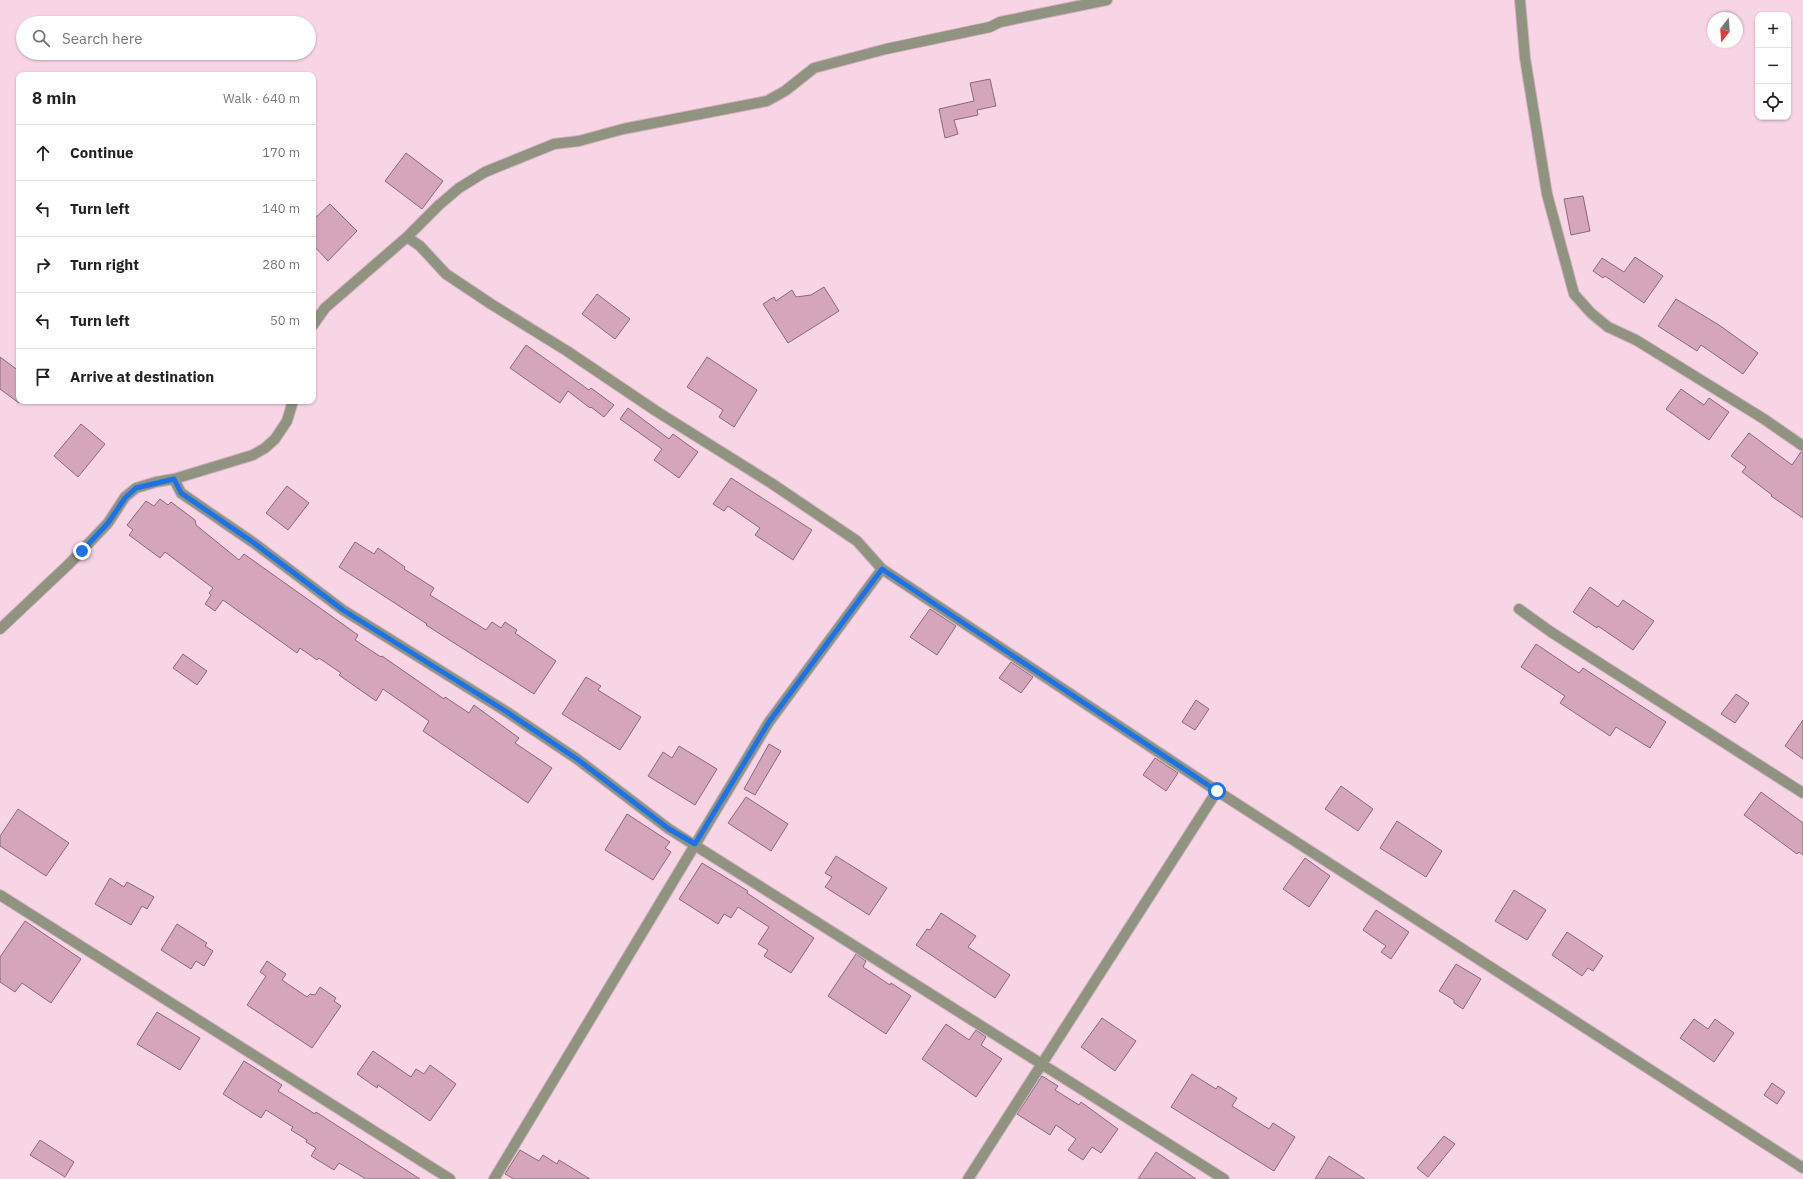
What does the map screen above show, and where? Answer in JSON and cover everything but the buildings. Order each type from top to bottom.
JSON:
[{"type":"street","points":[[316,322],[325,308],[407,237],[439,205],[459,188],[485,172],[554,144],[579,141],[623,129],[767,101],[785,91],[814,68],[886,49],[990,27],[1000,22],[1107,0]]},
{"type":"street","points":[[1520,0],[1526,58],[1547,194],[1574,294],[1591,313],[1608,328],[1636,340],[1764,419],[1803,446]]},
{"type":"street","points":[[407,237],[420,246],[446,274],[567,351],[656,411],[771,483],[857,541],[882,569],[1217,791],[1803,1168]]},
{"type":"street","points":[[0,629],[82,551],[108,523],[125,498],[136,488],[175,480],[240,460],[265,448],[274,439],[287,421],[291,404]]},
{"type":"street","points":[[175,480],[181,493],[254,543],[343,610],[507,712],[577,759],[669,829],[1224,1179]]},
{"type":"street","points":[[494,1179],[769,722],[882,569]]},
{"type":"street","points":[[1518,609],[1550,632],[1803,793]]},
{"type":"street","points":[[968,1179],[1217,791]]},
{"type":"street","points":[[0,895],[450,1179]]},
{"type":"route","points":[[82,551],[108,523],[125,498],[136,488],[156,482],[174,479],[181,493],[254,543],[343,610],[507,712],[577,759],[669,829],[695,844],[769,722],[882,569],[1217,791]]}]
